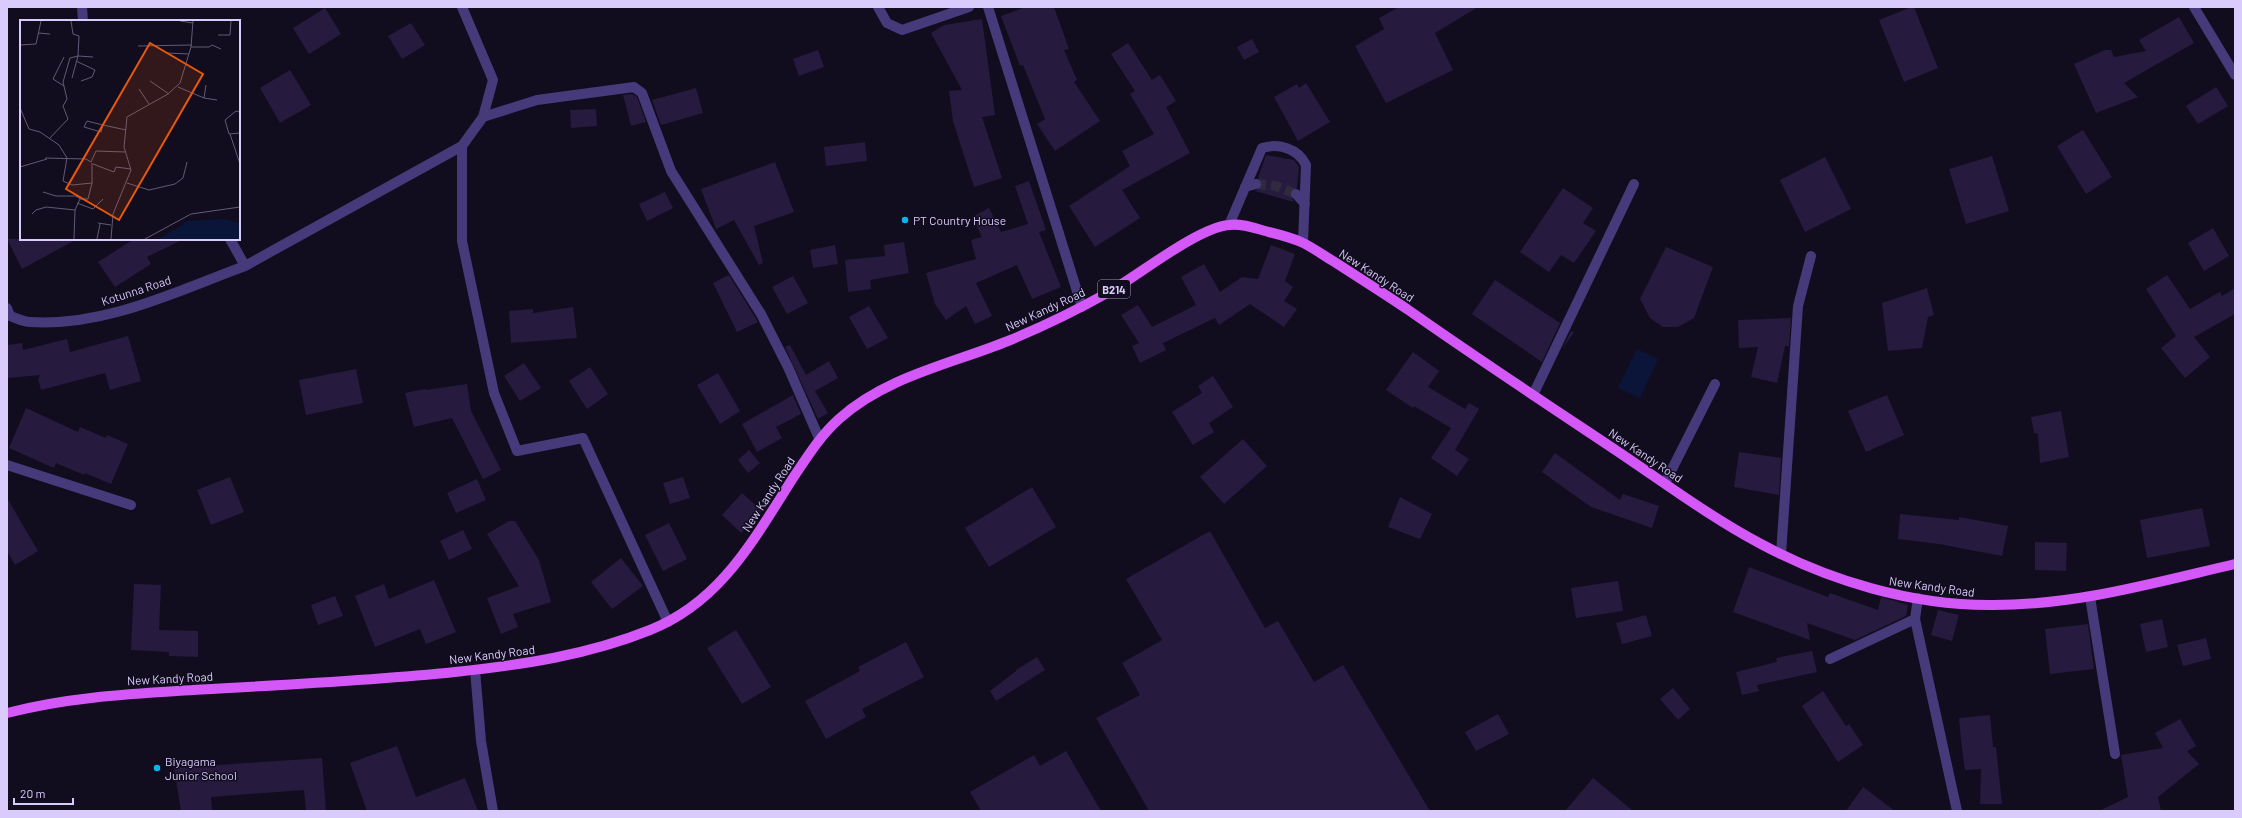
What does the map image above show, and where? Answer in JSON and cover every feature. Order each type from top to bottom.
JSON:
[{"type":"main road","name":"New Kandy Road","points":[[7,713],[57,702],[114,695],[412,677],[474,670],[534,662],[585,651],[647,632],[696,606],[733,569],[749,548],[819,438],[842,416],[865,399],[889,385],[1009,341],[1082,307],[1182,245],[1215,228],[1229,225],[1246,226],[1304,242],[1389,297],[1533,396],[1737,531],[1781,554],[1878,591],[1918,598],[1982,606],[2039,604],[2090,597],[2235,564]]},
{"type":"street","points":[[82,7],[83,20]]},
{"type":"street","points":[[231,240],[245,266],[462,146],[483,117],[493,80],[462,7]]},
{"type":"street","points":[[878,7],[887,23],[902,30],[969,7]]},
{"type":"street","points":[[988,7],[1082,307]]},
{"type":"street","points":[[2194,7],[2235,75]]},
{"type":"street","points":[[483,117],[537,100],[634,87],[642,93],[671,170],[761,314],[788,367],[819,438]]},
{"type":"street","points":[[1229,225],[1262,148],[1273,145],[1292,150],[1303,158],[1306,165],[1304,242]]},
{"type":"street","points":[[462,146],[462,242],[494,393],[517,450],[583,438],[668,622]]},
{"type":"street","points":[[1245,187],[1256,184]]},
{"type":"street","points":[[1533,396],[1634,184]]},
{"type":"street","points":[[1296,194],[1305,204]]},
{"type":"street","points":[[1781,554],[1798,306],[1811,256]]},
{"type":"street","name":"Kotunna Road","points":[[7,308],[10,316],[29,322],[80,320],[123,311],[245,266]]},
{"type":"street","points":[[1665,483],[1715,384]]},
{"type":"street","points":[[7,465],[130,505]]},
{"type":"street","points":[[2090,597],[2115,754]]},
{"type":"street","points":[[1918,598],[1915,619],[1957,811]]},
{"type":"street","points":[[1830,659],[1915,619]]},
{"type":"street","points":[[474,670],[481,741],[493,811]]},
{"type":"water","points":[[1637,349],[1658,359],[1640,398],[1618,388]]},
{"type":"building","points":[[1026,7],[1054,7],[1069,49],[1064,50],[1077,80],[1074,82],[1100,121],[1055,151],[1037,124],[1045,119],[1023,65],[1020,66],[1001,16]]},
{"type":"building","points":[[1399,7],[1478,7],[1435,33],[1453,70],[1386,103],[1355,46],[1384,29],[1379,18]]},
{"type":"building","points":[[1914,7],[1938,68],[1904,82],[1879,20]]},
{"type":"building","points":[[325,8],[341,34],[309,54],[293,28]]},
{"type":"building","points":[[2179,17],[2194,43],[2124,83],[2138,97],[2096,113],[2074,64],[2105,50],[2111,50],[2114,57],[2146,51],[2139,40]]},
{"type":"building","points":[[982,19],[995,115],[982,117],[1002,178],[974,187],[953,121],[949,91],[962,90],[931,33],[944,25]]},
{"type":"building","points":[[411,23],[425,45],[402,59],[388,36]]},
{"type":"building","points":[[1252,39],[1259,52],[1244,60],[1237,47]]},
{"type":"building","points":[[1128,43],[1152,80],[1160,75],[1176,101],[1166,107],[1190,153],[1122,190],[1140,218],[1095,247],[1069,206],[1130,166],[1122,151],[1154,134],[1130,94],[1135,91],[1111,54]]},
{"type":"building","points":[[818,50],[824,67],[799,76],[793,59]]},
{"type":"building","points":[[290,70],[311,105],[280,123],[260,88]]},
{"type":"building","points":[[1306,83],[1330,122],[1298,141],[1274,97],[1297,84],[1299,88]]},
{"type":"building","points":[[2216,87],[2228,106],[2198,124],[2186,106]]},
{"type":"building","points":[[696,88],[703,113],[661,125],[652,100]]},
{"type":"building","points":[[632,94],[637,97],[646,122],[631,126],[623,95]]},
{"type":"building","points":[[596,109],[597,126],[571,128],[570,110]]},
{"type":"building","points":[[2083,130],[2112,177],[2086,194],[2057,146]]},
{"type":"building","points":[[865,142],[867,161],[826,166],[824,147]]},
{"type":"building","points":[[1266,155],[1294,160],[1299,167],[1297,188],[1292,189],[1290,192],[1294,202],[1255,191],[1262,186],[1262,182],[1258,178]]},
{"type":"building","points":[[1992,156],[2009,211],[1966,224],[1949,169]]},
{"type":"building","points":[[1825,157],[1851,209],[1805,232],[1780,180]]},
{"type":"building","points":[[775,162],[794,212],[754,226],[763,263],[759,265],[734,220],[716,229],[701,189]]},
{"type":"building","points":[[1029,181],[1046,230],[1039,232],[1061,287],[1032,299],[1017,265],[976,283],[992,316],[975,324],[966,306],[946,320],[935,304],[926,273],[976,259],[971,240],[982,237],[972,217],[989,208],[1001,232],[1028,224],[1015,186]]},
{"type":"building","points":[[1563,188],[1593,208],[1583,223],[1596,231],[1574,263],[1561,255],[1549,272],[1520,252]]},
{"type":"building","points":[[665,192],[673,208],[647,221],[639,204]]},
{"type":"building","points":[[2213,228],[2229,256],[2204,271],[2188,243]]},
{"type":"building","points":[[7,239],[75,240],[22,269]]},
{"type":"building","points":[[132,240],[182,240],[147,257],[151,264],[115,287],[98,262]]},
{"type":"building","points":[[904,242],[909,273],[870,280],[871,289],[848,292],[845,260],[885,256],[884,245]]},
{"type":"building","points":[[835,245],[838,264],[813,268],[810,250]]},
{"type":"building","points":[[1271,245],[1295,254],[1285,281],[1293,287],[1284,301],[1297,309],[1284,327],[1250,304],[1219,325],[1215,318],[1163,343],[1166,350],[1140,363],[1132,346],[1139,343],[1121,315],[1138,305],[1152,327],[1196,305],[1181,277],[1204,264],[1220,292],[1242,277],[1258,279]]},
{"type":"building","points":[[1666,247],[1713,267],[1694,318],[1678,327],[1663,327],[1650,318],[1640,299]]},
{"type":"building","points":[[729,275],[758,322],[737,332],[713,283]]},
{"type":"building","points":[[2167,275],[2190,309],[2220,292],[2222,296],[2235,288],[2235,314],[2194,337],[2210,357],[2185,378],[2161,348],[2176,336],[2146,289]]},
{"type":"building","points":[[793,276],[808,303],[787,314],[772,287]]},
{"type":"building","points":[[1495,280],[1560,323],[1542,362],[1472,314]]},
{"type":"building","points":[[1927,288],[1934,315],[1928,317],[1922,348],[1888,351],[1882,303]]},
{"type":"building","points":[[869,306],[888,338],[867,349],[849,317]]},
{"type":"building","points":[[573,307],[577,338],[511,343],[509,311],[533,309],[533,313]]},
{"type":"building","points":[[1791,318],[1789,346],[1785,346],[1777,383],[1751,377],[1758,347],[1739,348],[1738,320]]},
{"type":"building","points":[[1571,331],[1574,332],[1562,350]]},
{"type":"building","points":[[128,336],[141,381],[110,390],[105,373],[41,390],[38,379],[40,375],[7,378],[7,345],[22,343],[23,350],[67,339],[70,352]]},
{"type":"building","points":[[790,345],[806,375],[829,361],[838,378],[815,391],[828,413],[818,419],[785,347]]},
{"type":"building","points":[[1413,352],[1439,371],[1428,387],[1465,409],[1469,403],[1479,409],[1455,450],[1469,459],[1457,476],[1431,458],[1451,428],[1414,406],[1413,408],[1386,390]]},
{"type":"building","points":[[524,363],[541,388],[520,401],[504,376]]},
{"type":"building","points":[[590,367],[608,394],[587,409],[569,381]]},
{"type":"building","points":[[356,369],[363,403],[306,415],[299,380]]},
{"type":"building","points":[[718,373],[740,411],[720,424],[697,385]]},
{"type":"building","points":[[1213,376],[1233,407],[1209,423],[1214,432],[1193,445],[1172,412],[1202,393],[1198,386]]},
{"type":"building","points":[[467,384],[471,411],[501,470],[483,479],[452,418],[414,427],[405,393]]},
{"type":"building","points":[[793,395],[801,414],[776,427],[782,438],[757,452],[742,424]]},
{"type":"building","points":[[1887,395],[1904,435],[1866,452],[1848,411]]},
{"type":"building","points":[[26,408],[78,432],[80,427],[106,438],[107,435],[128,444],[111,484],[85,473],[84,475],[56,463],[54,468],[9,448]]},
{"type":"building","points":[[2061,411],[2069,457],[2040,463],[2038,434],[2034,433],[2031,417]]},
{"type":"building","points":[[1243,439],[1267,466],[1224,504],[1200,477]]},
{"type":"building","points":[[749,450],[760,463],[748,473],[738,460]]},
{"type":"building","points":[[1739,452],[1781,458],[1779,495],[1734,487]]},
{"type":"building","points":[[1555,453],[1620,500],[1623,494],[1659,506],[1652,528],[1591,507],[1542,472]]},
{"type":"building","points":[[230,477],[244,512],[211,525],[197,490]]},
{"type":"building","points":[[683,477],[690,498],[670,504],[663,483]]},
{"type":"building","points":[[477,479],[486,500],[456,513],[447,493]]},
{"type":"building","points":[[1032,487],[1056,527],[989,567],[965,528]]},
{"type":"building","points":[[742,493],[762,511],[741,533],[722,515]]},
{"type":"building","points":[[1400,497],[1432,514],[1420,539],[1388,527]]},
{"type":"building","points":[[7,498],[38,551],[15,565],[7,551]]},
{"type":"building","points":[[2202,508],[2210,546],[2147,558],[2140,520]]},
{"type":"building","points":[[1900,514],[1959,520],[1959,517],[2008,526],[2002,556],[1939,544],[1898,539]]},
{"type":"building","points":[[509,521],[515,521],[539,560],[551,602],[513,614],[518,627],[501,634],[487,598],[519,586],[487,534]]},
{"type":"building","points":[[669,523],[687,559],[663,571],[645,535]]},
{"type":"building","points":[[463,530],[472,549],[449,560],[440,541]]},
{"type":"building","points":[[1210,531],[1265,628],[1278,621],[1314,682],[1343,665],[1430,811],[1149,811],[1096,718],[1140,695],[1122,663],[1162,640],[1126,579]]},
{"type":"building","points":[[2035,542],[2067,543],[2066,571],[2035,570]]},
{"type":"building","points":[[621,558],[643,586],[612,609],[591,582]]},
{"type":"building","points":[[1749,567],[1828,597],[1830,593],[1878,610],[1881,597],[1908,605],[1906,616],[1855,640],[1807,623],[1810,640],[1733,612]]},
{"type":"building","points":[[434,580],[456,632],[426,644],[420,629],[375,647],[355,596],[384,584],[389,599]]},
{"type":"building","points":[[1618,581],[1623,611],[1576,618],[1571,588]]},
{"type":"building","points":[[134,584],[161,585],[159,630],[198,631],[198,657],[169,656],[169,652],[131,650]]},
{"type":"building","points":[[335,596],[343,616],[318,625],[311,605]]},
{"type":"building","points":[[1938,610],[1959,615],[1952,641],[1931,635]]},
{"type":"building","points":[[1646,615],[1652,636],[1622,644],[1616,623]]},
{"type":"building","points":[[2162,619],[2168,647],[2146,652],[2140,624]]},
{"type":"building","points":[[2088,624],[2094,669],[2050,674],[2045,629]]},
{"type":"building","points":[[736,630],[771,687],[742,704],[707,648]]},
{"type":"building","points":[[2206,638],[2211,659],[2183,666],[2177,645]]},
{"type":"building","points":[[906,642],[924,677],[862,709],[866,717],[826,739],[805,701],[860,671],[858,667]]},
{"type":"building","points":[[1812,651],[1817,672],[1757,685],[1759,691],[1742,695],[1736,672],[1777,662],[1776,658]]},
{"type":"building","points":[[1037,657],[1045,670],[996,701],[990,691],[1016,670]]},
{"type":"building","points":[[1673,688],[1690,709],[1678,720],[1660,699]]},
{"type":"building","points":[[1823,691],[1846,726],[1849,724],[1863,745],[1838,762],[1802,706]]},
{"type":"building","points":[[1498,714],[1509,734],[1476,751],[1465,732]]},
{"type":"building","points":[[1990,715],[1993,747],[1996,747],[2002,804],[1980,804],[1981,769],[1965,770],[1959,718]]},
{"type":"building","points":[[2180,719],[2196,746],[2187,751],[2199,764],[2158,797],[2161,811],[2099,811],[2128,797],[2121,755],[2163,748],[2155,733]]},
{"type":"building","points":[[397,746],[416,797],[465,778],[478,811],[367,811],[350,763]]},
{"type":"building","points":[[1066,751],[1101,811],[981,811],[970,792],[1034,755],[1040,766]]},
{"type":"building","points":[[322,758],[326,811],[306,811],[304,790],[211,797],[212,811],[181,811],[174,768]]},
{"type":"building","points":[[1593,778],[1633,811],[1565,811]]},
{"type":"building","points":[[1863,787],[1895,811],[1846,811]]},
{"type":"tunnel","points":[[1256,184],[1276,186],[1296,194]]},
{"type":"place","name":"PT Country House","points":[[905,220]]},
{"type":"place","name":"Biyagama Junior School","points":[[157,768]]}]
